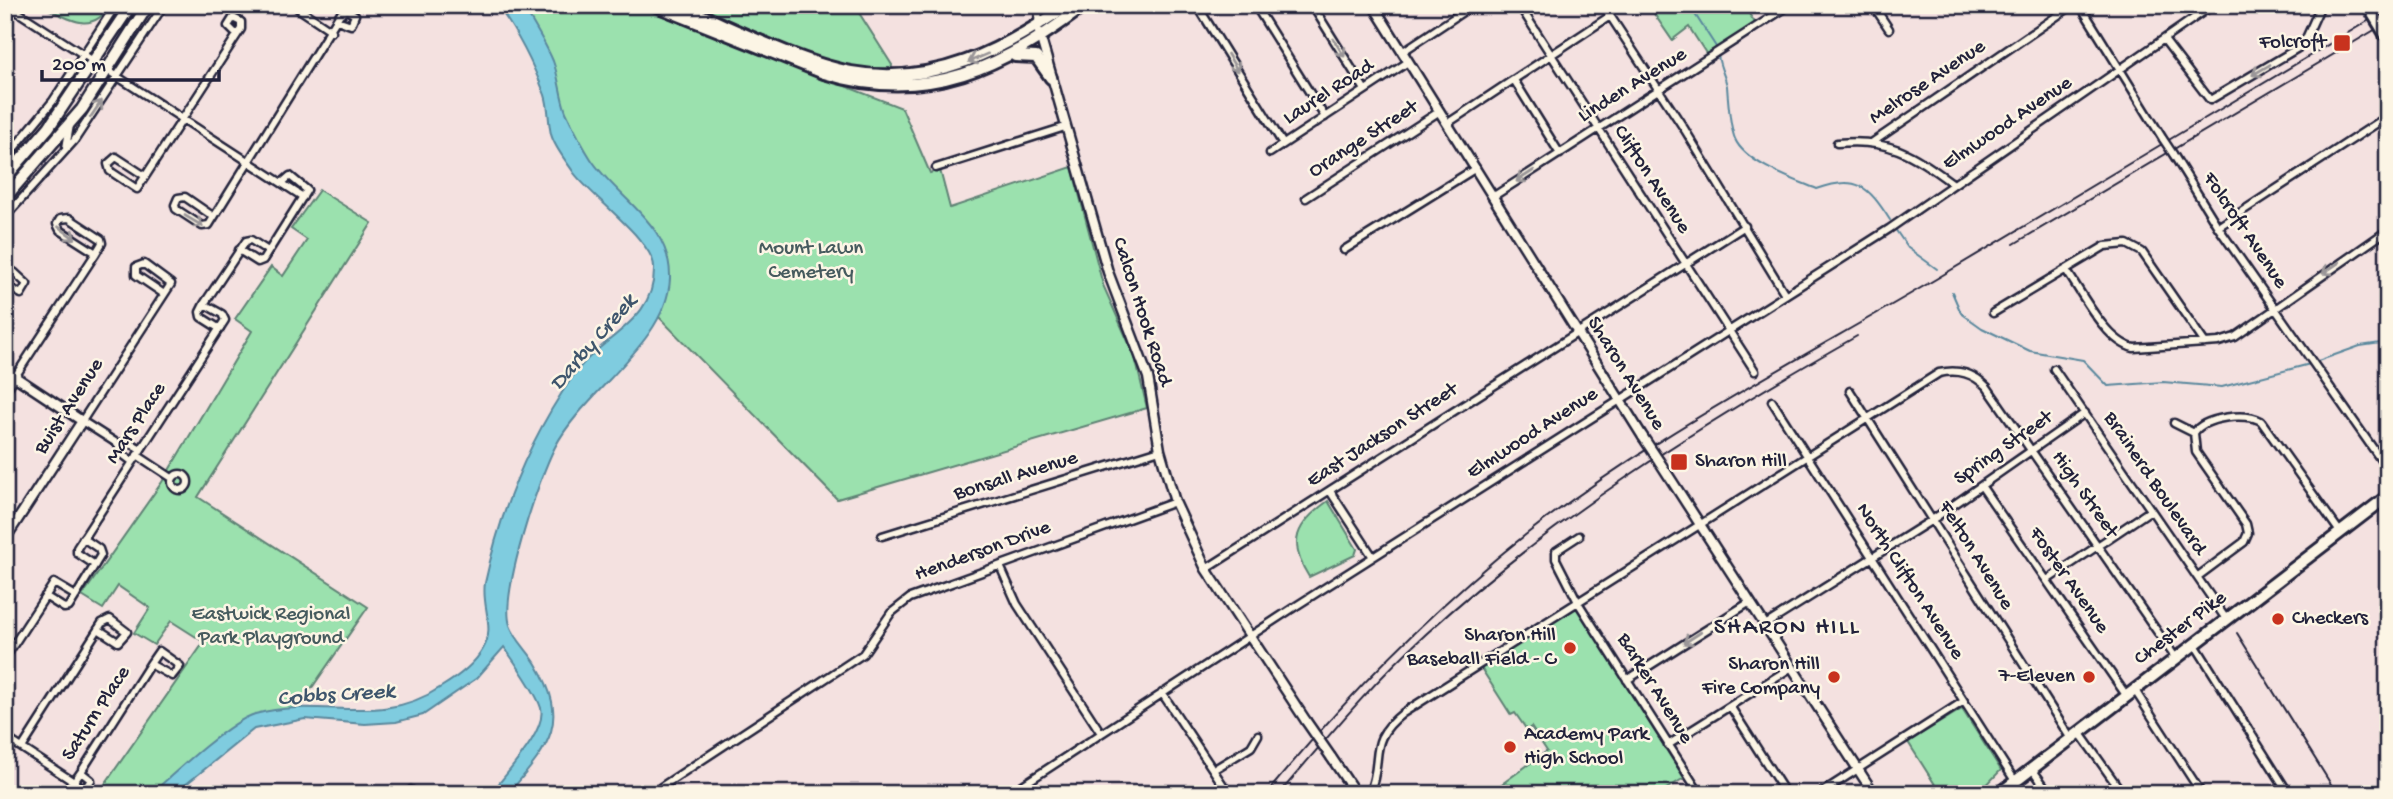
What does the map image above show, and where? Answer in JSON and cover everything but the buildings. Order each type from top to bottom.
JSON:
[{"type":"main road","points":[[5,177],[42,135],[131,5]]},
{"type":"main road","points":[[654,5],[824,73],[866,83],[899,85],[965,75],[999,62],[1040,40],[1085,5]]},
{"type":"main road","points":[[677,5],[826,65],[876,74],[925,72],[967,63],[1010,44],[1067,6]]},
{"type":"main road","points":[[1053,5],[1067,6]]},
{"type":"main road","points":[[5,198],[70,123],[147,7]]},
{"type":"main road","points":[[2369,7],[2387,37]]},
{"type":"main road","points":[[999,62],[1030,55],[1041,61],[1051,78]]},
{"type":"main road","name":"Chester Pike","points":[[1999,794],[2175,657],[2386,500]]},
{"type":"street","points":[[7,5],[303,197],[258,262],[239,250]]},
{"type":"street","points":[[5,159],[85,55],[116,5]]},
{"type":"street","points":[[5,217],[62,156],[118,77],[164,5]]},
{"type":"street","points":[[293,5],[331,31]]},
{"type":"street","name":"Calcon Hook Road","points":[[1039,5],[1040,40],[1108,272],[1148,377],[1160,450],[1174,502],[1206,569],[1356,794]]},
{"type":"street","points":[[1197,5],[1283,144]]},
{"type":"street","points":[[1255,5],[1325,117]]},
{"type":"street","points":[[1312,5],[1365,90]]},
{"type":"street","name":"Sharon Avenue","points":[[1373,5],[1618,399],[1874,794]]},
{"type":"street","points":[[1402,52],[1473,5]]},
{"type":"street","name":"Clifton Avenue","points":[[1519,5],[1755,372]]},
{"type":"street","points":[[1603,5],[1745,226],[1785,294]]},
{"type":"street","name":"Linden Avenue","points":[[1494,196],[1790,5]]},
{"type":"street","points":[[1872,5],[1889,29]]},
{"type":"street","name":"Melrose Avenue","points":[[1873,142],[2073,5]]},
{"type":"street","name":"Folcroft Avenue","points":[[2080,5],[2218,227],[2388,470]]},
{"type":"street","name":"Elmwood Avenue","points":[[1009,794],[1618,399],[1889,229],[1952,183],[2165,41],[2213,5]]},
{"type":"street","points":[[2165,41],[2210,100],[2303,46],[2321,5]]},
{"type":"street","name":"Orange Street","points":[[1448,123],[1610,16]]},
{"type":"street","points":[[214,217],[185,197],[178,198],[174,205],[176,209],[207,227],[214,217],[248,161],[331,31],[337,20]]},
{"type":"street","points":[[145,176],[116,157],[110,160],[110,171],[136,189],[145,176],[182,118],[237,35]]},
{"type":"street","name":"Laurel Road","points":[[1269,153],[1408,62]]},
{"type":"street","points":[[1514,80],[1560,154]]},
{"type":"street","name":"Orange Street","points":[[1306,198],[1440,111]]},
{"type":"street","points":[[2218,227],[2388,116]]},
{"type":"street","points":[[62,156],[70,123]]},
{"type":"street","points":[[936,168],[1065,127]]},
{"type":"street","points":[[23,137],[42,135]]},
{"type":"street","points":[[1837,143],[1873,142],[1917,157],[1952,183]]},
{"type":"street","points":[[1344,250],[1476,168]]},
{"type":"street","points":[[5,392],[16,376],[96,253],[102,243],[101,239],[69,218],[60,219],[57,224],[60,229],[96,253]]},
{"type":"street","name":"East Jackson Street","points":[[1206,569],[1683,262],[1745,226]]},
{"type":"street","points":[[2066,270],[2119,342],[2134,348],[2205,343],[2235,337],[2388,230]]},
{"type":"street","points":[[204,304],[225,316],[220,329],[201,317],[204,304],[248,240],[268,251]]},
{"type":"street","points":[[1993,313],[2111,244],[2120,243],[2138,248],[2149,260],[2205,343]]},
{"type":"street","points":[[144,264],[170,281],[164,294],[136,275],[136,267],[144,264]]},
{"type":"street","points":[[5,276],[14,272],[26,282],[27,288],[19,294],[5,285]]},
{"type":"street","name":"Buist Avenue","points":[[5,539],[164,294]]},
{"type":"street","name":"Mars Place","points":[[83,538],[220,329]]},
{"type":"street","name":"Brainerd Boulevard","points":[[2054,369],[2226,619]]},
{"type":"street","points":[[5,370],[118,444],[121,453],[137,455]]},
{"type":"street","name":"High Street","points":[[1867,418],[1940,373],[1969,373],[1981,381],[2175,657]]},
{"type":"street","name":"Felton Avenue","points":[[1850,391],[2075,736],[2123,794]]},
{"type":"street","name":"North Clifton Avenue","points":[[1772,401],[2015,782]]},
{"type":"street","name":"Spring Street","points":[[1765,625],[1873,559],[1982,487],[2085,413]]},
{"type":"street","points":[[2194,433],[2207,422],[2248,416],[2258,419],[2266,426],[2340,532]]},
{"type":"street","points":[[1369,794],[1374,778],[1378,742],[1388,725],[1480,662],[1579,604],[1867,418]]},
{"type":"street","points":[[2174,423],[2194,433]]},
{"type":"street","points":[[2194,433],[2196,452],[2246,524],[2248,533],[2244,542],[2197,577]]},
{"type":"street","points":[[118,444],[126,441],[137,455],[173,478]]},
{"type":"street","name":"Bonsall Avenue","points":[[882,536],[1160,450]]},
{"type":"street","name":"Foster Avenue","points":[[1982,487],[2202,794]]},
{"type":"street","points":[[1330,491],[1373,557]]},
{"type":"street","name":"Henderson Drive","points":[[664,794],[660,787],[863,654],[891,613],[910,597],[1174,502]]},
{"type":"street","points":[[2047,580],[2151,510]]},
{"type":"street","name":"Barker Avenue","points":[[1579,536],[1555,555],[1579,604],[1700,794]]},
{"type":"street","points":[[45,596],[67,609],[84,584],[96,565],[101,552],[83,538],[76,552],[96,565]]},
{"type":"street","points":[[1000,566],[1017,604],[1101,733]]},
{"type":"street","points":[[5,658],[54,583],[76,596]]},
{"type":"street","points":[[1627,680],[1750,602]]},
{"type":"street","points":[[22,748],[99,629]]},
{"type":"street","points":[[2194,643],[2289,794]]},
{"type":"street","name":"Saturn Place","points":[[74,782],[150,664],[159,651],[178,663],[179,668],[172,676],[150,664]]},
{"type":"street","points":[[1668,745],[1792,667]]},
{"type":"street","points":[[1162,694],[1229,794]]},
{"type":"street","points":[[1819,794],[1964,701]]},
{"type":"street","points":[[1730,706],[1786,794]]},
{"type":"street","points":[[1213,770],[1251,747],[1258,735]]},
{"type":"street","points":[[5,737],[74,782],[83,787],[90,785],[90,778],[81,772]]},
{"type":"street","points":[[2032,769],[2050,794]]},
{"type":"green space","points":[[40,5],[110,5],[103,15],[95,20],[77,22]]},
{"type":"green space","name":"Mount Lawn Cemetery","points":[[513,5],[635,5],[902,108],[930,173],[940,170],[950,208],[1072,167],[1103,285],[1135,357],[1147,408],[837,499],[652,310],[659,254],[601,189]]},
{"type":"green space","points":[[687,5],[854,5],[892,65],[891,71],[841,66]]},
{"type":"green space","points":[[1648,5],[1743,5],[1758,27],[1709,58],[1689,27],[1672,40]]},
{"type":"green space","name":"Eastwick Regional Park Playground","points":[[319,190],[372,223],[198,497],[368,607],[295,712],[245,721],[158,794],[98,794],[204,642],[171,621],[154,645],[134,633],[150,608],[118,586],[103,609],[82,596],[162,482],[252,331],[235,319],[271,267],[283,276],[307,240],[291,229]]},
{"type":"green space","points":[[1328,501],[1357,549],[1355,555],[1309,577],[1298,554],[1298,534],[1308,518]]},
{"type":"green space","points":[[1577,607],[1684,778],[1658,794],[1503,794],[1499,786],[1547,751],[1531,727],[1527,730],[1515,713],[1511,715],[1481,668]]},
{"type":"green space","points":[[1962,709],[2001,770],[1978,794],[1941,794],[1908,742]]},
{"type":"water","points":[[497,5],[522,5],[553,61],[566,112],[581,142],[602,173],[653,227],[668,260],[670,279],[665,302],[655,324],[640,346],[568,426],[555,447],[523,536],[511,588],[508,610],[510,625],[547,685],[553,719],[550,734],[534,763],[508,794],[491,794],[531,741],[541,718],[541,708],[535,694],[504,647],[477,678],[423,715],[396,722],[365,724],[305,719],[254,729],[174,794],[151,794],[217,737],[255,714],[280,709],[372,709],[395,706],[418,699],[441,687],[470,666],[487,641],[485,583],[499,528],[530,449],[573,376],[637,315],[646,302],[652,286],[654,267],[651,257],[633,232],[582,183],[558,149],[551,134],[546,100],[540,83],[518,37]]},
{"type":"waterway","points":[[1689,5],[1718,50]]},
{"type":"waterway","points":[[1718,55],[1727,86],[1733,134],[1740,148],[1772,170],[1817,189],[1842,183],[1860,186],[1868,191],[1890,220]]},
{"type":"waterway","points":[[1895,229],[1908,248],[1937,269]]},
{"type":"waterway","points":[[1952,292],[1961,313],[1982,328],[2030,351],[2083,360],[2108,386],[2163,382],[2222,387],[2310,364]]},
{"type":"waterway","points":[[2315,362],[2360,346],[2388,342]]},
{"type":"tram line","points":[[2237,633],[2337,794]]},
{"type":"railway","points":[[1266,794],[1348,700],[1435,612],[1498,557],[1602,479],[1711,409],[1936,279],[2388,9]]},
{"type":"railway","points":[[2014,244],[2388,22]]},
{"type":"railway","points":[[1279,794],[1350,711],[1406,652],[1527,549],[1579,510],[1688,437],[1857,336]]},
{"type":"railway","points":[[2372,794],[2388,784]]},
{"type":"place","name":"Folcroft","points":[[2342,43]]},
{"type":"place","name":"Sharon Hill","points":[[1679,462]]},
{"type":"place","name":"Checkers","points":[[2278,619]]},
{"type":"place","name":"Sharon Hill Baseball Field - C","points":[[1570,648]]},
{"type":"place","name":"Sharon Hill Fire Company","points":[[1834,677]]},
{"type":"place","name":"7-Eleven","points":[[2089,677]]},
{"type":"place","name":"Academy Park High School","points":[[1510,747]]},
{"type":"district","name":"SHARON HILL","points":[[1787,628]]},
{"type":"water label","name":"Darby Creek","points":[[594,343]]},
{"type":"water label","name":"Cobbs Creek","points":[[336,696]]}]
